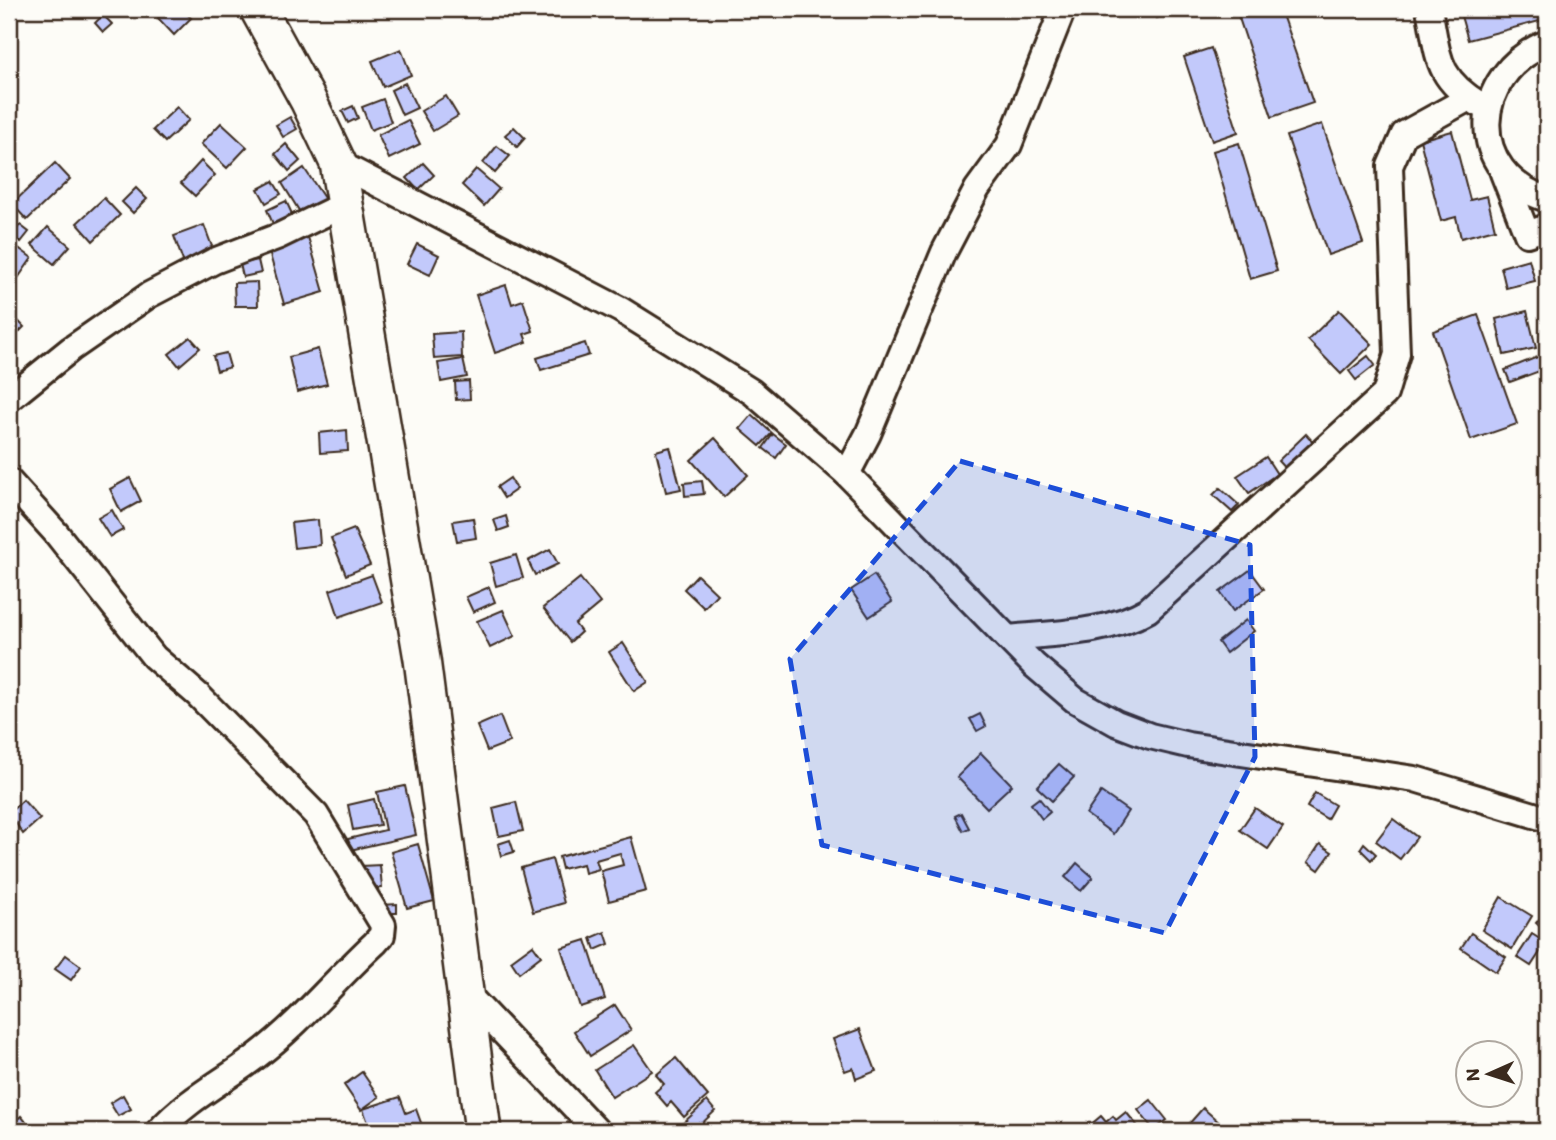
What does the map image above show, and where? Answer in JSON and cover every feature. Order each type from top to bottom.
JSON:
[{"type":"street","points":[[847,474],[868,434],[944,252],[984,178],[1009,145],[1063,9]]},
{"type":"street","points":[[1429,9],[1441,67],[1449,83],[1479,104],[1491,147],[1527,234],[1547,227]]},
{"type":"street","points":[[267,12],[338,163],[422,659],[483,1131]]},
{"type":"street","points":[[1008,638],[1110,627],[1128,622],[1149,610],[1385,394],[1396,354],[1390,166],[1404,134],[1479,104],[1510,65],[1527,51],[1547,43]]},
{"type":"street","points":[[338,163],[621,310],[752,392],[847,474],[1008,638],[1075,700],[1116,723],[1150,736],[1214,749],[1415,779],[1547,818]]},
{"type":"street","points":[[1501,167],[1516,183],[1547,199]]},
{"type":"street","points":[[9,399],[71,349],[149,295],[214,261],[279,236],[345,204]]},
{"type":"street","points":[[9,481],[56,533],[154,657],[198,695],[316,816],[383,926],[382,935],[375,943],[295,1024],[256,1057],[209,1087],[159,1131]]},
{"type":"street","points":[[464,991],[597,1131]]},
{"type":"highlighted area","points":[[960,461],[1250,545],[1255,757],[1165,933],[822,845],[790,659]]},
{"type":"building","points":[[167,9],[182,9],[191,18],[174,35],[158,18]]},
{"type":"building","points":[[1153,9],[1165,9],[1167,14],[1157,18]]},
{"type":"building","points":[[1236,9],[1280,9],[1313,103],[1272,117]]},
{"type":"building","points":[[1459,9],[1547,9],[1547,19],[1468,40]]},
{"type":"building","points":[[103,15],[112,24],[103,32],[95,23]]},
{"type":"building","points":[[1211,48],[1238,132],[1212,141],[1184,57]]},
{"type":"building","points":[[401,49],[411,75],[383,87],[372,61]]},
{"type":"building","points":[[405,83],[417,108],[402,115],[391,90]]},
{"type":"building","points":[[446,96],[458,116],[433,131],[421,111]]},
{"type":"building","points":[[383,99],[391,122],[371,130],[362,107]]},
{"type":"building","points":[[353,106],[358,118],[348,123],[342,111]]},
{"type":"building","points":[[177,107],[189,120],[165,142],[153,130]]},
{"type":"building","points":[[290,117],[297,129],[283,137],[276,125]]},
{"type":"building","points":[[408,120],[420,144],[389,159],[378,135]]},
{"type":"building","points":[[221,123],[247,147],[227,168],[201,144]]},
{"type":"building","points":[[1322,124],[1363,243],[1328,255],[1287,136]]},
{"type":"building","points":[[514,127],[525,138],[517,147],[505,135]]},
{"type":"building","points":[[1452,131],[1470,200],[1487,196],[1495,229],[1461,238],[1456,217],[1441,221],[1420,140]]},
{"type":"building","points":[[1239,143],[1277,271],[1250,279],[1213,151]]},
{"type":"building","points":[[286,144],[300,161],[289,171],[275,154]]},
{"type":"building","points":[[497,146],[510,156],[495,173],[483,163]]},
{"type":"building","points":[[201,161],[215,175],[195,196],[181,183]]},
{"type":"building","points":[[55,163],[70,179],[27,220],[12,204]]},
{"type":"building","points":[[423,163],[434,175],[418,190],[407,178]]},
{"type":"building","points":[[304,168],[326,201],[303,217],[282,183]]},
{"type":"building","points":[[476,169],[499,189],[484,206],[462,185]]},
{"type":"building","points":[[273,181],[281,194],[266,203],[258,189]]},
{"type":"building","points":[[136,188],[147,199],[133,213],[122,202]]},
{"type":"building","points":[[104,198],[120,215],[93,241],[77,223]]},
{"type":"building","points":[[286,201],[293,216],[273,224],[267,210]]},
{"type":"building","points":[[20,225],[29,232],[21,242],[12,235]]},
{"type":"building","points":[[204,225],[214,252],[184,264],[174,236]]},
{"type":"building","points":[[48,227],[70,246],[54,264],[32,245]]},
{"type":"building","points":[[1547,236],[1547,264],[1539,239]]},
{"type":"building","points":[[308,237],[324,292],[284,304],[268,248]]},
{"type":"building","points":[[9,241],[32,258],[18,278],[9,271]]},
{"type":"building","points":[[417,244],[439,255],[430,275],[407,264]]},
{"type":"building","points":[[1529,259],[1535,281],[1506,288],[1501,267]]},
{"type":"building","points":[[258,260],[261,273],[243,277],[240,264]]},
{"type":"building","points":[[257,282],[258,306],[235,306],[234,283]]},
{"type":"building","points":[[506,285],[512,304],[523,300],[533,331],[524,334],[527,342],[495,353],[476,295]]},
{"type":"building","points":[[1339,310],[1372,344],[1341,374],[1308,340]]},
{"type":"building","points":[[9,311],[24,327],[9,342]]},
{"type":"building","points":[[1527,311],[1536,348],[1504,355],[1496,319]]},
{"type":"building","points":[[1478,315],[1517,424],[1471,440],[1433,331]]},
{"type":"building","points":[[461,332],[462,357],[434,359],[432,334]]},
{"type":"building","points":[[190,337],[200,348],[179,366],[169,354]]},
{"type":"building","points":[[585,343],[589,355],[541,370],[537,358]]},
{"type":"building","points":[[318,349],[327,384],[297,392],[289,357]]},
{"type":"building","points":[[226,353],[230,367],[217,371],[213,356]]},
{"type":"building","points":[[1368,356],[1375,365],[1356,380],[1349,371]]},
{"type":"building","points":[[1540,356],[1545,369],[1510,382],[1505,370]]},
{"type":"building","points":[[463,359],[467,377],[441,382],[438,363]]},
{"type":"building","points":[[469,381],[470,399],[456,400],[455,382]]},
{"type":"building","points":[[752,415],[772,433],[760,446],[740,429]]},
{"type":"building","points":[[347,430],[348,451],[320,453],[319,433]]},
{"type":"building","points":[[773,434],[786,444],[776,458],[763,448]]},
{"type":"building","points":[[1306,434],[1316,445],[1288,472],[1278,461]]},
{"type":"building","points":[[715,438],[748,475],[724,497],[691,460]]},
{"type":"building","points":[[670,447],[681,489],[666,492],[656,451]]},
{"type":"building","points":[[1266,457],[1277,474],[1249,493],[1237,476]]},
{"type":"building","points":[[130,478],[141,501],[121,512],[110,489]]},
{"type":"building","points":[[510,478],[517,489],[504,498],[497,487]]},
{"type":"building","points":[[702,481],[704,494],[685,496],[684,483]]},
{"type":"building","points":[[1220,488],[1239,505],[1232,512],[1213,495]]},
{"type":"building","points":[[112,510],[123,530],[110,537],[98,518]]},
{"type":"building","points":[[506,516],[509,527],[498,531],[494,520]]},
{"type":"building","points":[[473,518],[476,538],[457,541],[453,521]]},
{"type":"building","points":[[318,520],[320,545],[294,548],[291,523]]},
{"type":"building","points":[[354,529],[370,565],[346,575],[331,538]]},
{"type":"building","points":[[550,549],[558,564],[535,575],[528,561]]},
{"type":"building","points":[[516,555],[523,578],[496,586],[490,563]]},
{"type":"building","points":[[1250,570],[1264,589],[1233,611],[1220,592]]},
{"type":"building","points":[[372,575],[382,602],[339,617],[330,590]]},
{"type":"building","points":[[697,575],[717,594],[704,608],[684,589]]},
{"type":"building","points":[[874,575],[892,602],[869,617],[851,590]]},
{"type":"building","points":[[580,578],[600,603],[575,624],[581,632],[570,642],[543,608]]},
{"type":"building","points":[[489,587],[495,602],[473,612],[466,597]]},
{"type":"building","points":[[503,610],[515,636],[490,648],[477,621]]},
{"type":"building","points":[[1246,620],[1254,631],[1226,653],[1218,642]]},
{"type":"building","points":[[623,643],[648,682],[634,691],[609,652]]},
{"type":"building","points":[[980,714],[986,726],[977,731],[970,719]]},
{"type":"building","points":[[500,716],[510,742],[487,751],[477,726]]},
{"type":"building","points":[[981,753],[1012,785],[987,808],[957,777]]},
{"type":"building","points":[[1059,764],[1074,777],[1052,801],[1037,787]]},
{"type":"building","points":[[405,786],[416,835],[350,850],[348,839],[385,830],[377,792]]},
{"type":"building","points":[[1101,792],[1128,811],[1113,834],[1086,814]]},
{"type":"building","points":[[1315,793],[1335,805],[1327,819],[1307,807]]},
{"type":"building","points":[[1039,798],[1050,812],[1042,819],[1031,804]]},
{"type":"building","points":[[374,799],[380,825],[353,830],[348,805]]},
{"type":"building","points":[[23,800],[40,819],[23,834],[9,813]]},
{"type":"building","points":[[516,802],[523,831],[499,836],[493,808]]},
{"type":"building","points":[[1255,808],[1283,827],[1268,849],[1240,830]]},
{"type":"building","points":[[961,813],[969,828],[963,831],[955,816]]},
{"type":"building","points":[[1393,819],[1417,837],[1400,859],[1376,841]]},
{"type":"building","points":[[631,837],[646,891],[609,901],[601,871],[623,865],[620,853],[596,860],[599,869],[585,873],[583,864],[562,869],[559,857]]},
{"type":"building","points":[[510,840],[514,852],[501,856],[498,844]]},
{"type":"building","points":[[1364,843],[1376,854],[1371,860],[1360,849]]},
{"type":"building","points":[[418,844],[434,901],[407,908],[391,852]]},
{"type":"building","points":[[1320,844],[1332,852],[1319,870],[1308,862]]},
{"type":"building","points":[[552,859],[564,903],[533,912],[521,868]]},
{"type":"building","points":[[1077,863],[1093,877],[1081,891],[1065,877]]},
{"type":"building","points":[[380,865],[382,888],[362,889],[361,866]]},
{"type":"building","points":[[1501,897],[1532,916],[1512,949],[1482,930]]},
{"type":"building","points":[[397,904],[397,913],[383,913],[382,905]]},
{"type":"building","points":[[1547,910],[1547,933],[1536,923]]},
{"type":"building","points":[[605,932],[609,944],[595,950],[591,938]]},
{"type":"building","points":[[1471,933],[1506,957],[1496,972],[1461,948]]},
{"type":"building","points":[[1532,934],[1546,943],[1531,966],[1517,957]]},
{"type":"building","points":[[586,940],[605,999],[580,1007],[561,948]]},
{"type":"building","points":[[533,945],[541,956],[519,973],[511,961]]},
{"type":"building","points":[[66,955],[81,966],[71,980],[55,969]]},
{"type":"building","points":[[615,1005],[631,1030],[590,1056],[574,1031]]},
{"type":"building","points":[[860,1029],[876,1071],[856,1079],[853,1068],[845,1071],[833,1039]]},
{"type":"building","points":[[634,1045],[652,1071],[612,1097],[595,1070]]},
{"type":"building","points":[[676,1058],[708,1096],[684,1117],[671,1102],[667,1106],[655,1092],[664,1084],[656,1075]]},
{"type":"building","points":[[362,1072],[379,1097],[361,1110],[344,1085]]},
{"type":"building","points":[[123,1095],[131,1109],[118,1116],[110,1103]]},
{"type":"building","points":[[400,1097],[406,1113],[416,1109],[424,1131],[371,1131],[363,1109]]},
{"type":"building","points":[[1151,1100],[1167,1120],[1154,1130],[1138,1110]]},
{"type":"building","points":[[707,1101],[715,1111],[694,1131],[689,1131],[682,1124]]},
{"type":"building","points":[[1203,1108],[1229,1131],[1194,1131],[1188,1125]]},
{"type":"building","points":[[1126,1112],[1140,1129],[1138,1131],[1091,1131],[1088,1127],[1101,1116],[1106,1122],[1113,1116],[1116,1120]]},
{"type":"building","points":[[21,1116],[34,1131],[9,1131],[9,1126]]}]
